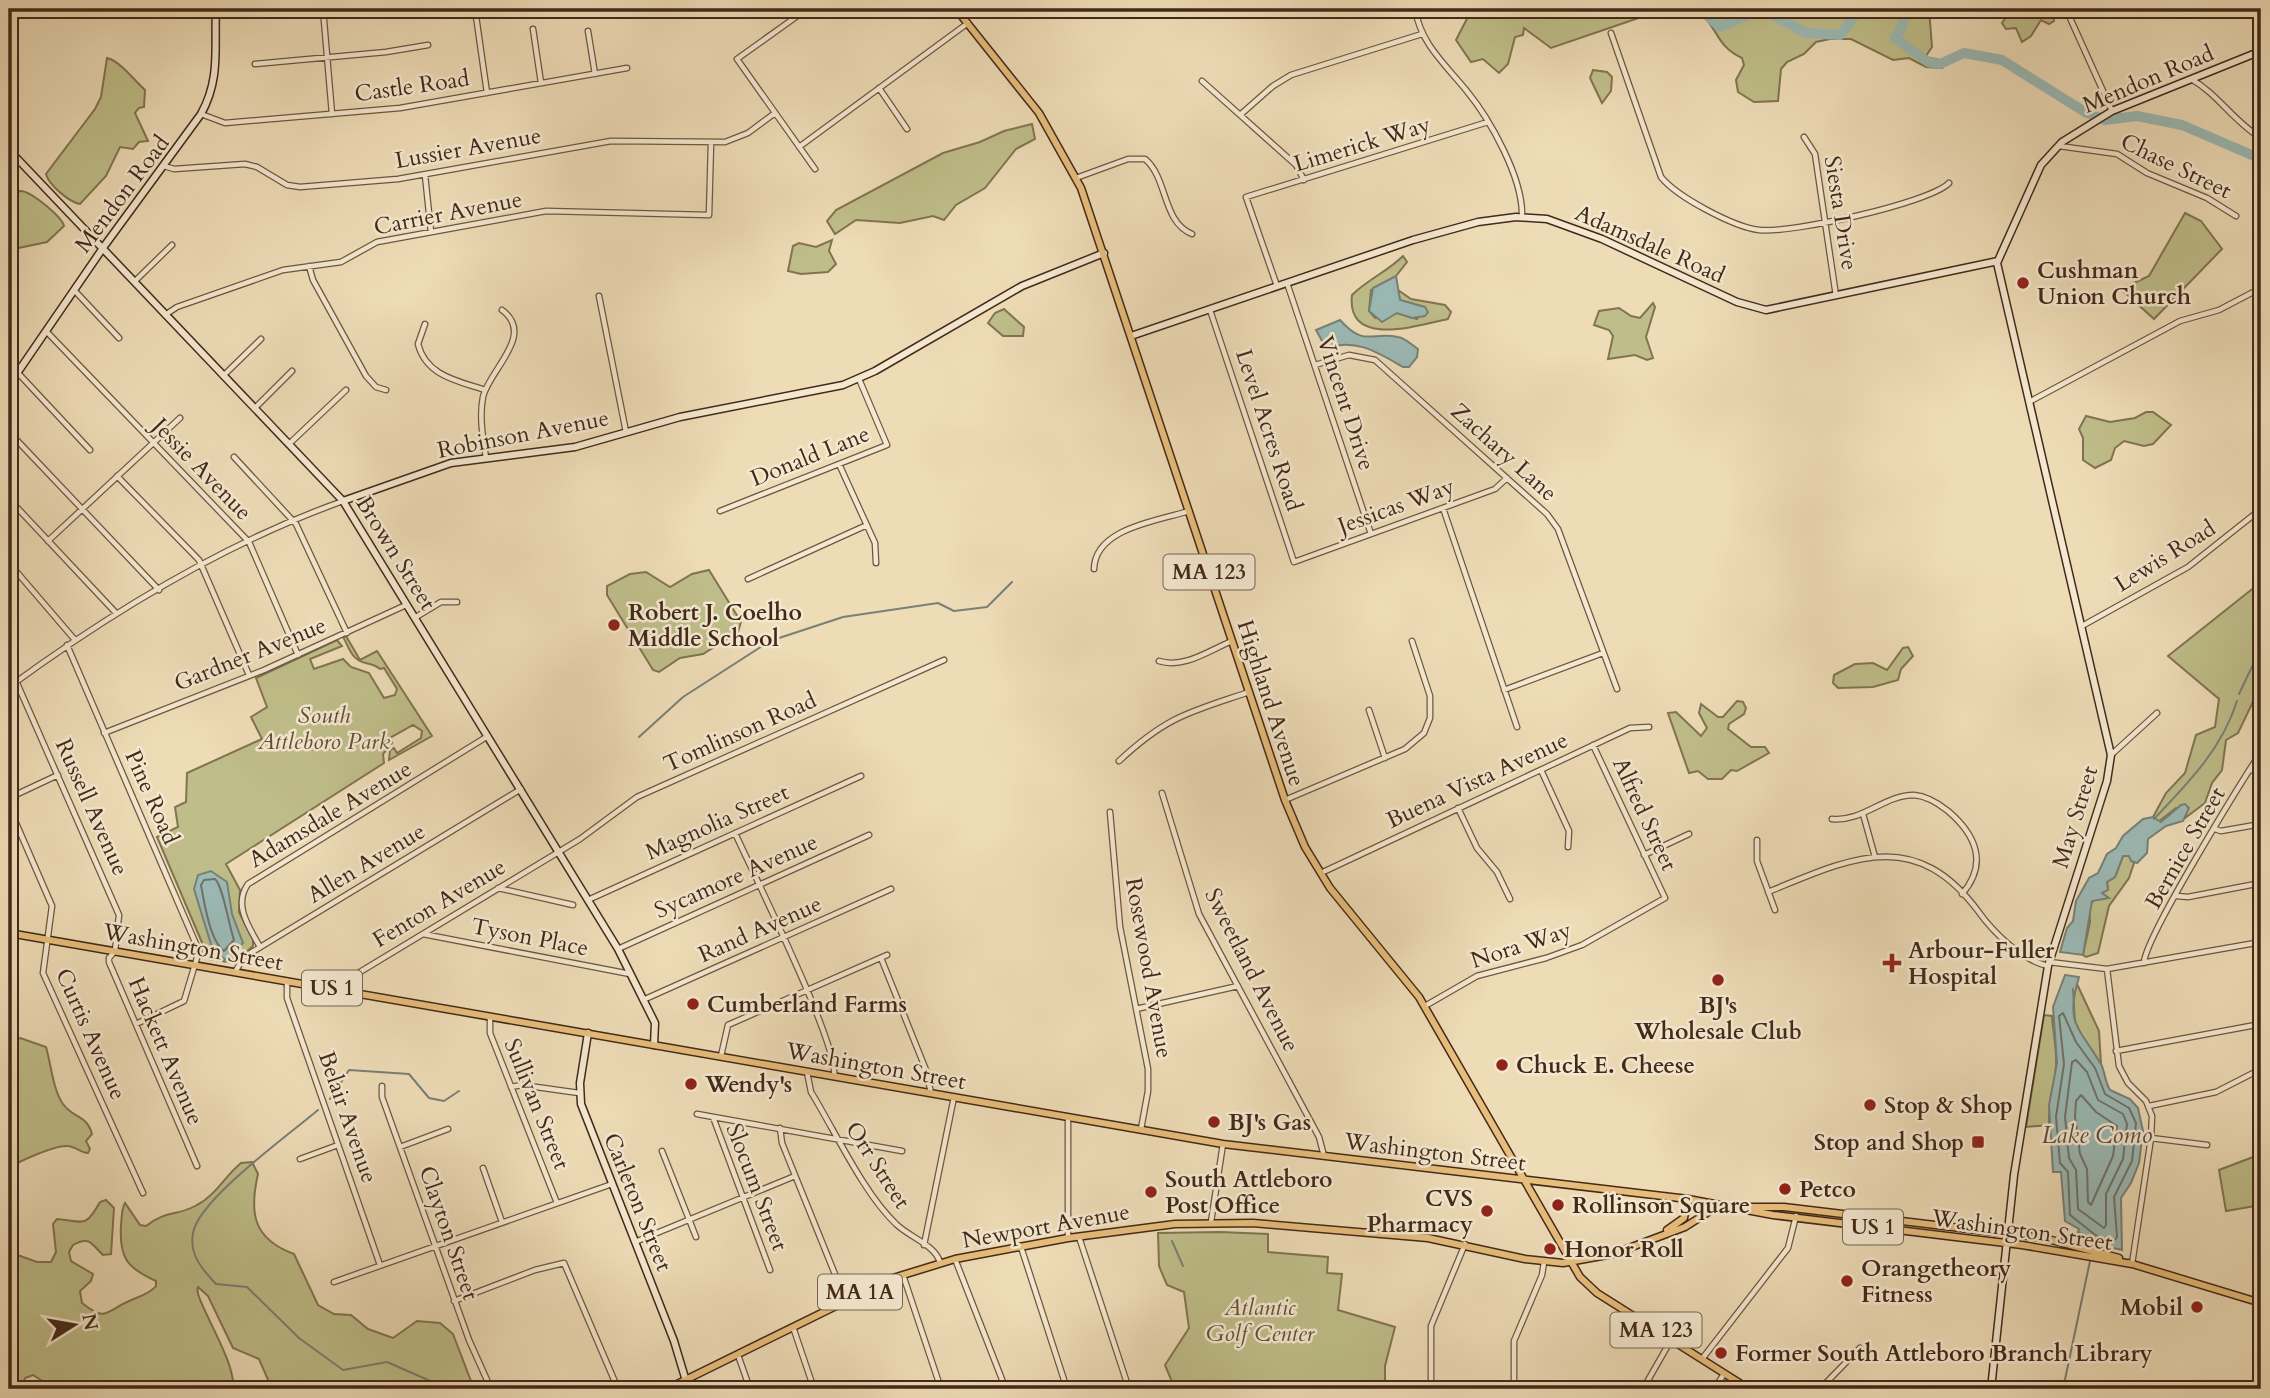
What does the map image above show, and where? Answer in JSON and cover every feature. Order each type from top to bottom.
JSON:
[{"type":"main road","name":"Highland Avenue","points":[[956,9],[1039,113],[1076,178],[1104,253],[1285,800],[1305,847],[1321,873],[1425,1006],[1572,1262]]},
{"type":"main road","name":"Washington Street","points":[[9,933],[1223,1144],[1688,1199],[1796,1218],[2006,1243],[2132,1264]]},
{"type":"main road","name":"MA 1A","points":[[1658,1236],[1681,1222],[1688,1199]]},
{"type":"main road","name":"MA 1A","points":[[1572,1262],[1604,1256],[1685,1227],[1710,1211],[1730,1206]]},
{"type":"main road","name":"Washington Street","points":[[1741,1208],[1797,1208],[2060,1240],[2261,1303]]},
{"type":"main road","name":"Newport Avenue","points":[[667,1389],[845,1299],[903,1275],[940,1262],[1079,1236],[1211,1222],[1409,1236],[1465,1243],[1544,1262],[1572,1262]]},
{"type":"main road","name":"MA 123","points":[[1572,1262],[1590,1287],[1749,1389]]},
{"type":"street","name":"Mendon Road","points":[[9,385],[101,249],[201,114],[212,92],[217,69],[216,9]]},
{"type":"street","points":[[323,9],[332,114]]},
{"type":"street","points":[[475,9],[487,93]]},
{"type":"street","points":[[807,9],[737,60],[815,169]]},
{"type":"street","points":[[1415,9],[1422,34],[1488,122],[1509,167],[1522,216]]},
{"type":"street","points":[[2067,9],[2112,110]]},
{"type":"street","points":[[799,147],[968,23]]},
{"type":"street","points":[[533,29],[541,83]]},
{"type":"street","points":[[588,31],[595,74]]},
{"type":"street","points":[[1611,33],[1657,169],[1674,191],[1755,230],[1825,222],[1935,194],[1949,183]]},
{"type":"street","points":[[1240,115],[1273,86],[1291,75],[1422,34]]},
{"type":"street","points":[[255,64],[428,45]]},
{"type":"street","name":"Mendon Road","points":[[1998,261],[2035,176],[2058,146],[2112,110],[2261,51]]},
{"type":"street","name":"Castle Road","points":[[201,114],[225,123],[400,108],[627,68]]},
{"type":"street","points":[[2190,79],[2202,85],[2232,116],[2261,138]]},
{"type":"street","points":[[1202,81],[1296,165],[1304,180]]},
{"type":"street","points":[[879,88],[907,128]]},
{"type":"street","name":"Lussier Avenue","points":[[164,166],[174,169],[245,164],[263,170],[281,182],[300,187],[425,175],[618,140],[711,143],[736,139],[775,113]]},
{"type":"street","name":"Limerick Way","points":[[1277,286],[1246,197],[1488,122]]},
{"type":"street","name":"Siesta Drive","points":[[1804,137],[1814,150],[1836,297]]},
{"type":"street","name":"Carrier Avenue","points":[[164,315],[227,288],[283,270],[347,260],[377,242],[431,232],[556,210],[709,215],[711,143]]},
{"type":"street","name":"Chase Street","points":[[2058,146],[2118,154],[2147,173],[2207,198],[2236,216]]},
{"type":"street","name":"Brown Street","points":[[9,150],[343,501],[618,949],[655,1023],[654,1045]]},
{"type":"street","points":[[1076,178],[1128,159],[1145,159],[1154,169],[1177,223],[1192,234]]},
{"type":"street","points":[[425,175],[431,232]]},
{"type":"street","name":"Adamsdale Road","points":[[1131,336],[1453,228],[1522,216],[1556,222],[1602,239],[1755,308],[1780,309],[1998,261]]},
{"type":"street","points":[[133,283],[172,245]]},
{"type":"street","name":"Robinson Avenue","points":[[9,687],[116,614],[292,519],[443,465],[575,447],[680,417],[824,391],[859,379],[1022,286],[1104,253]]},
{"type":"street","name":"May Street","points":[[1991,1389],[2007,1233],[2049,964],[2107,781],[2111,755],[1998,261]]},
{"type":"street","points":[[309,266],[313,280],[366,376],[376,387],[386,390]]},
{"type":"street","name":"Vincent Drive","points":[[1287,283],[1371,534]]},
{"type":"street","points":[[2029,402],[2180,321],[2219,310],[2261,288]]},
{"type":"street","points":[[73,289],[119,338]]},
{"type":"street","points":[[599,296],[626,432]]},
{"type":"street","points":[[486,458],[481,414],[485,390],[513,340],[513,323],[502,310]]},
{"type":"street","name":"Level Acres Road","points":[[1210,310],[1294,562]]},
{"type":"street","points":[[425,324],[418,344],[431,367],[447,377],[485,390]]},
{"type":"street","name":"Jessie Avenue","points":[[45,331],[249,542],[298,655]]},
{"type":"street","points":[[223,376],[261,339]]},
{"type":"street","name":"Zachary Lane","points":[[1315,365],[1349,355],[1375,360],[1556,525],[1617,689]]},
{"type":"street","points":[[255,408],[292,371]]},
{"type":"street","points":[[17,372],[90,450]]},
{"type":"street","name":"Donald Lane","points":[[720,511],[887,445],[859,379]]},
{"type":"street","points":[[289,444],[346,390]]},
{"type":"street","points":[[48,541],[180,418]]},
{"type":"street","points":[[9,432],[159,590]]},
{"type":"street","points":[[234,457],[292,519],[307,543],[347,633]]},
{"type":"street","points":[[839,464],[876,548],[876,562]]},
{"type":"street","points":[[117,476],[202,567],[249,676]]},
{"type":"street","name":"Jessicas Way","points":[[1294,562],[1495,489],[1507,478]]},
{"type":"street","points":[[9,499],[116,614]]},
{"type":"street","points":[[1443,508],[1517,727]]},
{"type":"street","name":"Lewis Road","points":[[2082,626],[2188,567],[2261,509]]},
{"type":"street","points":[[1094,569],[1096,555],[1110,539],[1189,511]]},
{"type":"street","points":[[748,579],[867,525]]},
{"type":"street","points":[[9,563],[75,640]]},
{"type":"street","points":[[416,617],[441,602],[457,602]]},
{"type":"street","name":"Gardner Avenue","points":[[104,733],[249,676],[408,604]]},
{"type":"street","points":[[1159,661],[1168,663],[1187,660],[1232,640]]},
{"type":"street","points":[[1285,800],[1412,745],[1424,733],[1430,718],[1430,696],[1412,641]]},
{"type":"street","name":"Pine Road","points":[[67,645],[197,944],[199,951],[195,965]]},
{"type":"street","points":[[1504,690],[1603,653]]},
{"type":"street","name":"Tomlinson Road","points":[[559,851],[637,797],[944,660]]},
{"type":"street","name":"Russell Avenue","points":[[16,681],[120,915],[115,951]]},
{"type":"street","points":[[1119,761],[1146,736],[1172,719],[1250,692]]},
{"type":"street","points":[[1369,710],[1385,758]]},
{"type":"street","points":[[2111,755],[2157,713]]},
{"type":"street","name":"Buena Vista Avenue","points":[[1321,873],[1635,726],[1649,727]]},
{"type":"street","name":"Adamsdale Avenue","points":[[260,947],[242,909],[243,891],[248,884],[488,736]]},
{"type":"street","name":"Alfred Street","points":[[1593,745],[1665,898]]},
{"type":"street","name":"Bernice Street","points":[[2144,963],[2147,952],[2177,896],[2261,752]]},
{"type":"street","points":[[1541,770],[1569,831],[1568,846]]},
{"type":"street","points":[[2250,770],[2261,771]]},
{"type":"street","points":[[9,798],[58,775]]},
{"type":"street","name":"Magnolia Street","points":[[589,900],[861,776]]},
{"type":"street","name":"Allen Avenue","points":[[235,972],[244,957],[521,789]]},
{"type":"street","name":"Sweetland Avenue","points":[[1162,793],[1199,914],[1319,1137],[1324,1156]]},
{"type":"street","points":[[1832,819],[1863,814],[1895,799],[1913,795],[1930,799],[1967,830],[1978,853],[1975,875],[1962,894]]},
{"type":"street","name":"Curtis Avenue","points":[[9,807],[50,899],[43,973],[143,1193]]},
{"type":"street","points":[[1458,808],[1474,841],[1501,877],[1510,899]]},
{"type":"street","name":"Rosewood Avenue","points":[[1110,812],[1118,914],[1149,1076],[1141,1129]]},
{"type":"street","points":[[1863,814],[1875,857]]},
{"type":"street","points":[[2215,829],[2221,831],[2261,824]]},
{"type":"street","points":[[735,833],[834,1058],[834,1076]]},
{"type":"street","points":[[1644,855],[1689,834]]},
{"type":"street","name":"Sycamore Avenue","points":[[618,949],[869,835]]},
{"type":"street","points":[[1758,840],[1756,856],[1775,909]]},
{"type":"street","name":"Fenton Avenue","points":[[342,990],[355,975],[559,851]]},
{"type":"street","points":[[1768,892],[1811,872],[1875,857],[1898,856],[1917,860],[1933,869],[1962,894],[2001,937],[2032,959],[2049,964],[2107,969],[2261,942]]},
{"type":"street","points":[[2177,896],[2188,897],[2261,883]]},
{"type":"street","points":[[497,888],[573,905]]},
{"type":"street","name":"Rand Avenue","points":[[643,1000],[891,889]]},
{"type":"street","name":"Nora Way","points":[[1425,1006],[1477,976],[1546,958],[1582,945],[1665,898]]},
{"type":"street","name":"Tyson Place","points":[[422,934],[630,974]]},
{"type":"street","name":"Hackett Avenue","points":[[115,951],[109,962],[197,1166]]},
{"type":"street","points":[[720,1056],[729,1025],[884,956],[926,1070],[931,1093]]},
{"type":"street","points":[[136,1024],[184,1001],[195,965]]},
{"type":"street","points":[[2107,969],[2113,998],[2116,1051],[2124,1078],[2149,1106],[2151,1138],[2132,1264]]},
{"type":"street","name":"Belair Avenue","points":[[287,980],[287,998],[380,1265]]},
{"type":"street","points":[[1136,1009],[1238,986]]},
{"type":"street","name":"Sullivan Street","points":[[490,1016],[490,1033],[557,1203]]},
{"type":"street","points":[[2116,1051],[2261,1024]]},
{"type":"street","name":"Carleton Street","points":[[588,1033],[579,1093],[583,1111],[674,1341],[686,1381]]},
{"type":"street","points":[[2149,1106],[2226,1088],[2261,1069]]},
{"type":"street","name":"Orr Street","points":[[807,1071],[811,1092],[884,1211],[900,1228],[936,1253],[940,1262]]},
{"type":"street","points":[[512,1087],[522,1084],[579,1093]]},
{"type":"street","name":"Clayton Street","points":[[382,1086],[434,1246],[491,1389]]},
{"type":"street","points":[[924,1245],[954,1097]]},
{"type":"street","points":[[698,1114],[902,1151]]},
{"type":"street","name":"Slocum Street","points":[[713,1117],[770,1270]]},
{"type":"street","points":[[1068,1117],[1068,1238]]},
{"type":"street","points":[[780,1128],[780,1139],[845,1299]]},
{"type":"street","points":[[400,1147],[448,1129]]},
{"type":"street","points":[[2151,1138],[2207,1145]]},
{"type":"street","points":[[1211,1222],[1223,1144]]},
{"type":"street","points":[[300,1159],[338,1145]]},
{"type":"street","points":[[662,1151],[696,1237]]},
{"type":"street","points":[[483,1168],[502,1222]]},
{"type":"street","points":[[635,1242],[795,1176]]},
{"type":"street","points":[[334,1282],[612,1184]]},
{"type":"street","points":[[1702,1359],[1788,1248],[1797,1208]]},
{"type":"street","points":[[1079,1236],[1129,1389]]},
{"type":"street","points":[[1431,1389],[1431,1326],[1465,1243]]},
{"type":"street","points":[[1021,1246],[1067,1389]]},
{"type":"street","points":[[955,1259],[1003,1382]]},
{"type":"street","points":[[1514,1389],[1512,1354],[1516,1334],[1542,1275],[1544,1262]]},
{"type":"street","points":[[454,1301],[535,1270],[564,1263],[618,1389]]},
{"type":"street","points":[[903,1275],[941,1389]]},
{"type":"street","points":[[793,1326],[814,1389]]},
{"type":"street","points":[[1643,1389],[1671,1340]]},
{"type":"street","points":[[1820,1389],[1860,1348]]},
{"type":"street","points":[[738,1355],[750,1389]]},
{"type":"street","points":[[1714,1389],[1724,1374]]},
{"type":"street","points":[[686,1381],[688,1389]]},
{"type":"green space","points":[[1472,9],[1665,9],[1551,48],[1524,28],[1523,35],[1515,37],[1508,64],[1499,73],[1483,59],[1471,62],[1456,40]]},
{"type":"green space","points":[[1696,9],[1929,9],[1932,47],[1926,56],[1917,54],[1947,63],[1942,68],[1926,67],[1909,58],[1893,60],[1851,39],[1830,39],[1816,42],[1804,54],[1787,62],[1781,69],[1778,101],[1754,102],[1738,92],[1736,80],[1744,65],[1742,58],[1727,48]]},
{"type":"green space","points":[[2022,9],[2052,9],[2054,21],[2049,24],[2041,20],[2031,36],[2022,42],[2016,28],[2006,29],[2002,23],[2009,13]]},
{"type":"green space","points":[[107,58],[122,67],[145,90],[144,107],[135,113],[148,141],[139,142],[133,149],[120,147],[106,176],[80,204],[60,192],[46,174],[95,109],[101,97]]},
{"type":"green space","points":[[1593,70],[1607,72],[1612,77],[1611,91],[1602,103],[1590,78]]},
{"type":"green space","points":[[1032,124],[1035,139],[1016,149],[985,188],[956,205],[944,220],[933,216],[900,223],[856,220],[835,234],[827,221],[836,210],[943,153]]},
{"type":"green space","points":[[20,191],[45,205],[64,226],[47,242],[9,250],[9,201]]},
{"type":"green space","points":[[2185,213],[2201,221],[2222,249],[2154,319],[2121,289],[2149,276]]},
{"type":"green space","points":[[832,240],[829,251],[836,264],[828,272],[801,274],[788,271],[793,246],[799,243],[816,247]]},
{"type":"green space","points":[[1403,256],[1407,262],[1396,276],[1371,290],[1369,311],[1375,318],[1397,313],[1417,319],[1425,307],[1400,300],[1398,290],[1411,299],[1445,305],[1451,312],[1448,319],[1386,330],[1371,328],[1360,322],[1353,312],[1352,295]]},
{"type":"green space","points":[[1653,303],[1655,307],[1646,337],[1653,358],[1647,360],[1635,355],[1608,359],[1613,336],[1609,330],[1594,325],[1599,311],[1619,308],[1640,318]]},
{"type":"green space","points":[[1004,309],[1024,327],[1023,336],[1003,336],[988,323],[995,313]]},
{"type":"green space","points":[[2146,412],[2153,412],[2171,425],[2153,444],[2144,446],[2124,441],[2115,448],[2111,460],[2095,468],[2083,460],[2083,438],[2079,429],[2086,416],[2110,422],[2135,418]]},
{"type":"green space","points":[[709,570],[741,622],[738,632],[703,654],[680,658],[659,672],[653,670],[607,595],[607,586],[630,574],[646,572],[670,587],[692,574]]},
{"type":"green space","points":[[2261,582],[2261,685],[2238,733],[2226,740],[2222,770],[2212,783],[2205,803],[2185,818],[2187,810],[2176,808],[2158,822],[2153,817],[2166,793],[2185,773],[2196,735],[2215,727],[2219,699],[2168,656]]},
{"type":"green space","name":"South Attleboro Park","points":[[346,636],[360,660],[377,651],[432,736],[389,760],[390,750],[394,748],[397,753],[421,738],[422,731],[413,725],[390,738],[392,743],[383,754],[384,763],[226,864],[240,890],[239,912],[253,939],[253,946],[234,963],[209,959],[157,837],[178,827],[175,807],[186,802],[187,773],[262,739],[251,717],[267,707],[256,678],[337,640],[342,646],[310,659],[314,669],[343,659],[351,667],[369,673],[384,698],[395,695],[397,689],[384,668],[380,669],[360,661],[355,657],[343,637]]},
{"type":"green space","points":[[1908,647],[1913,656],[1901,669],[1898,680],[1873,687],[1838,688],[1833,683],[1834,675],[1855,664],[1873,663],[1887,670],[1903,648]]},
{"type":"green space","points":[[1737,701],[1743,702],[1746,708],[1744,714],[1729,724],[1728,729],[1751,747],[1765,747],[1769,753],[1737,771],[1731,770],[1722,779],[1708,779],[1698,771],[1689,773],[1668,713],[1676,712],[1701,736],[1707,728],[1699,713],[1701,704],[1718,717],[1723,717]]},
{"type":"green space","points":[[2123,856],[2129,856],[2134,863],[2129,878],[2109,906],[2098,953],[2086,957],[2083,955],[2090,922],[2089,906],[2094,900],[2107,898],[2102,893],[2108,889],[2107,882],[2115,877]]},
{"type":"green space","points":[[2077,984],[2099,1031],[2101,1064],[2082,1036],[2073,1015],[2073,994]]},
{"type":"green space","points":[[2044,1015],[2052,1016],[2056,1053],[2049,1125],[2026,1127]]},
{"type":"green space","points":[[20,1038],[46,1047],[63,1104],[90,1128],[92,1134],[86,1141],[90,1149],[88,1153],[62,1146],[9,1168],[9,1041]]},
{"type":"green space","points":[[2261,1154],[2261,1205],[2226,1211],[2219,1170]]},
{"type":"green space","points":[[252,1162],[258,1174],[254,1201],[257,1223],[270,1241],[294,1254],[318,1305],[334,1314],[351,1315],[368,1329],[393,1338],[417,1321],[440,1323],[453,1334],[474,1389],[431,1389],[414,1384],[396,1389],[272,1389],[259,1359],[233,1348],[208,1296],[198,1287],[198,1293],[228,1363],[233,1389],[55,1389],[33,1375],[25,1378],[22,1389],[9,1389],[9,1252],[37,1262],[51,1262],[56,1252],[53,1224],[57,1219],[79,1222],[87,1220],[100,1202],[106,1200],[114,1208],[111,1254],[103,1255],[87,1241],[73,1245],[69,1252],[71,1261],[93,1274],[91,1281],[80,1291],[82,1303],[96,1312],[105,1313],[146,1294],[156,1286],[156,1281],[132,1266],[124,1254],[121,1225],[125,1203],[140,1225],[146,1226],[160,1217],[197,1205],[210,1196],[241,1163]]},
{"type":"green space","name":"Atlantic Golf Center","points":[[1158,1233],[1268,1234],[1268,1252],[1328,1257],[1327,1273],[1342,1274],[1338,1310],[1395,1327],[1385,1366],[1385,1389],[1175,1389],[1165,1365],[1189,1328],[1184,1292],[1167,1285],[1159,1266]]},
{"type":"water","points":[[1396,276],[1400,300],[1425,307],[1428,312],[1425,316],[1412,318],[1397,313],[1382,322],[1369,311],[1373,288]]},
{"type":"water","points":[[1340,320],[1362,336],[1403,339],[1418,349],[1417,357],[1409,367],[1403,367],[1366,348],[1337,345],[1326,348],[1316,330]]},
{"type":"water","points":[[2185,804],[2189,808],[2183,821],[2166,826],[2148,839],[2147,853],[2137,863],[2131,861],[2129,856],[2123,856],[2115,877],[2107,882],[2108,890],[2102,893],[2109,898],[2092,901],[2083,955],[2060,952],[2067,928],[2073,921],[2076,901],[2089,878],[2098,873],[2107,854],[2143,819],[2153,817],[2161,822]]},
{"type":"water","points":[[211,871],[227,882],[232,914],[243,943],[226,960],[213,951],[194,889],[198,875]]},
{"type":"water","name":"Lake Como","points":[[2065,975],[2079,977],[2073,1005],[2080,1032],[2101,1064],[2110,1090],[2130,1099],[2138,1108],[2143,1131],[2139,1163],[2121,1198],[2122,1250],[2092,1243],[2087,1236],[2078,1232],[2079,1229],[2065,1221],[2061,1172],[2053,1172],[2049,1105],[2057,1063],[2053,1007]]},
{"type":"waterway","points":[[1700,9],[1720,27],[1762,9],[1806,33],[1840,35],[1855,16],[1866,9]]},
{"type":"waterway","points":[[1905,9],[1902,28],[1895,38],[1928,62],[1940,64],[1964,53],[2002,60],[2085,112],[2105,120],[2137,116],[2182,125],[2261,159]]},
{"type":"waterway","points":[[639,737],[683,697],[770,641],[843,617],[938,603],[954,611],[987,607],[1012,582]]},
{"type":"waterway","points":[[2239,694],[2261,648]]},
{"type":"waterway","points":[[2154,819],[2213,750],[2237,701]]},
{"type":"waterway","points":[[2073,989],[2075,1022]]},
{"type":"waterway","points":[[330,1099],[349,1070],[409,1074],[429,1098],[444,1101],[459,1091]]},
{"type":"waterway","points":[[318,1110],[247,1168],[211,1203],[193,1233],[195,1255],[216,1284],[247,1287],[299,1338],[343,1370],[387,1362],[435,1383],[438,1389]]},
{"type":"waterway","points":[[1172,1241],[1183,1266]]},
{"type":"waterway","points":[[2063,1389],[2090,1261]]},
{"type":"place","name":"Cushman Union Church","points":[[2023,283]]},
{"type":"place","name":"Robert J. Coelho Middle School","points":[[614,625]]},
{"type":"place","name":"Arbour-Fuller Hospital","points":[[1892,963]]},
{"type":"place","name":"BJ's Wholesale Club","points":[[1718,980]]},
{"type":"place","name":"Cumberland Farms","points":[[693,1004]]},
{"type":"place","name":"Chuck E. Cheese","points":[[1502,1065]]},
{"type":"place","name":"Wendy's","points":[[691,1084]]},
{"type":"place","name":"Stop & Shop","points":[[1870,1105]]},
{"type":"place","name":"BJ's Gas","points":[[1214,1122]]},
{"type":"place","name":"Stop and Shop","points":[[1978,1142]]},
{"type":"place","name":"Petco","points":[[1785,1189]]},
{"type":"place","name":"South Attleboro Post Office","points":[[1151,1192]]},
{"type":"place","name":"Rollinson Square","points":[[1558,1205]]},
{"type":"place","name":"CVS Pharmacy","points":[[1487,1211]]},
{"type":"place","name":"Honor Roll","points":[[1550,1249]]},
{"type":"place","name":"Orangetheory Fitness","points":[[1847,1281]]},
{"type":"place","name":"Mobil","points":[[2197,1307]]},
{"type":"place","name":"Former South Attleboro Branch Library","points":[[1721,1353]]}]
